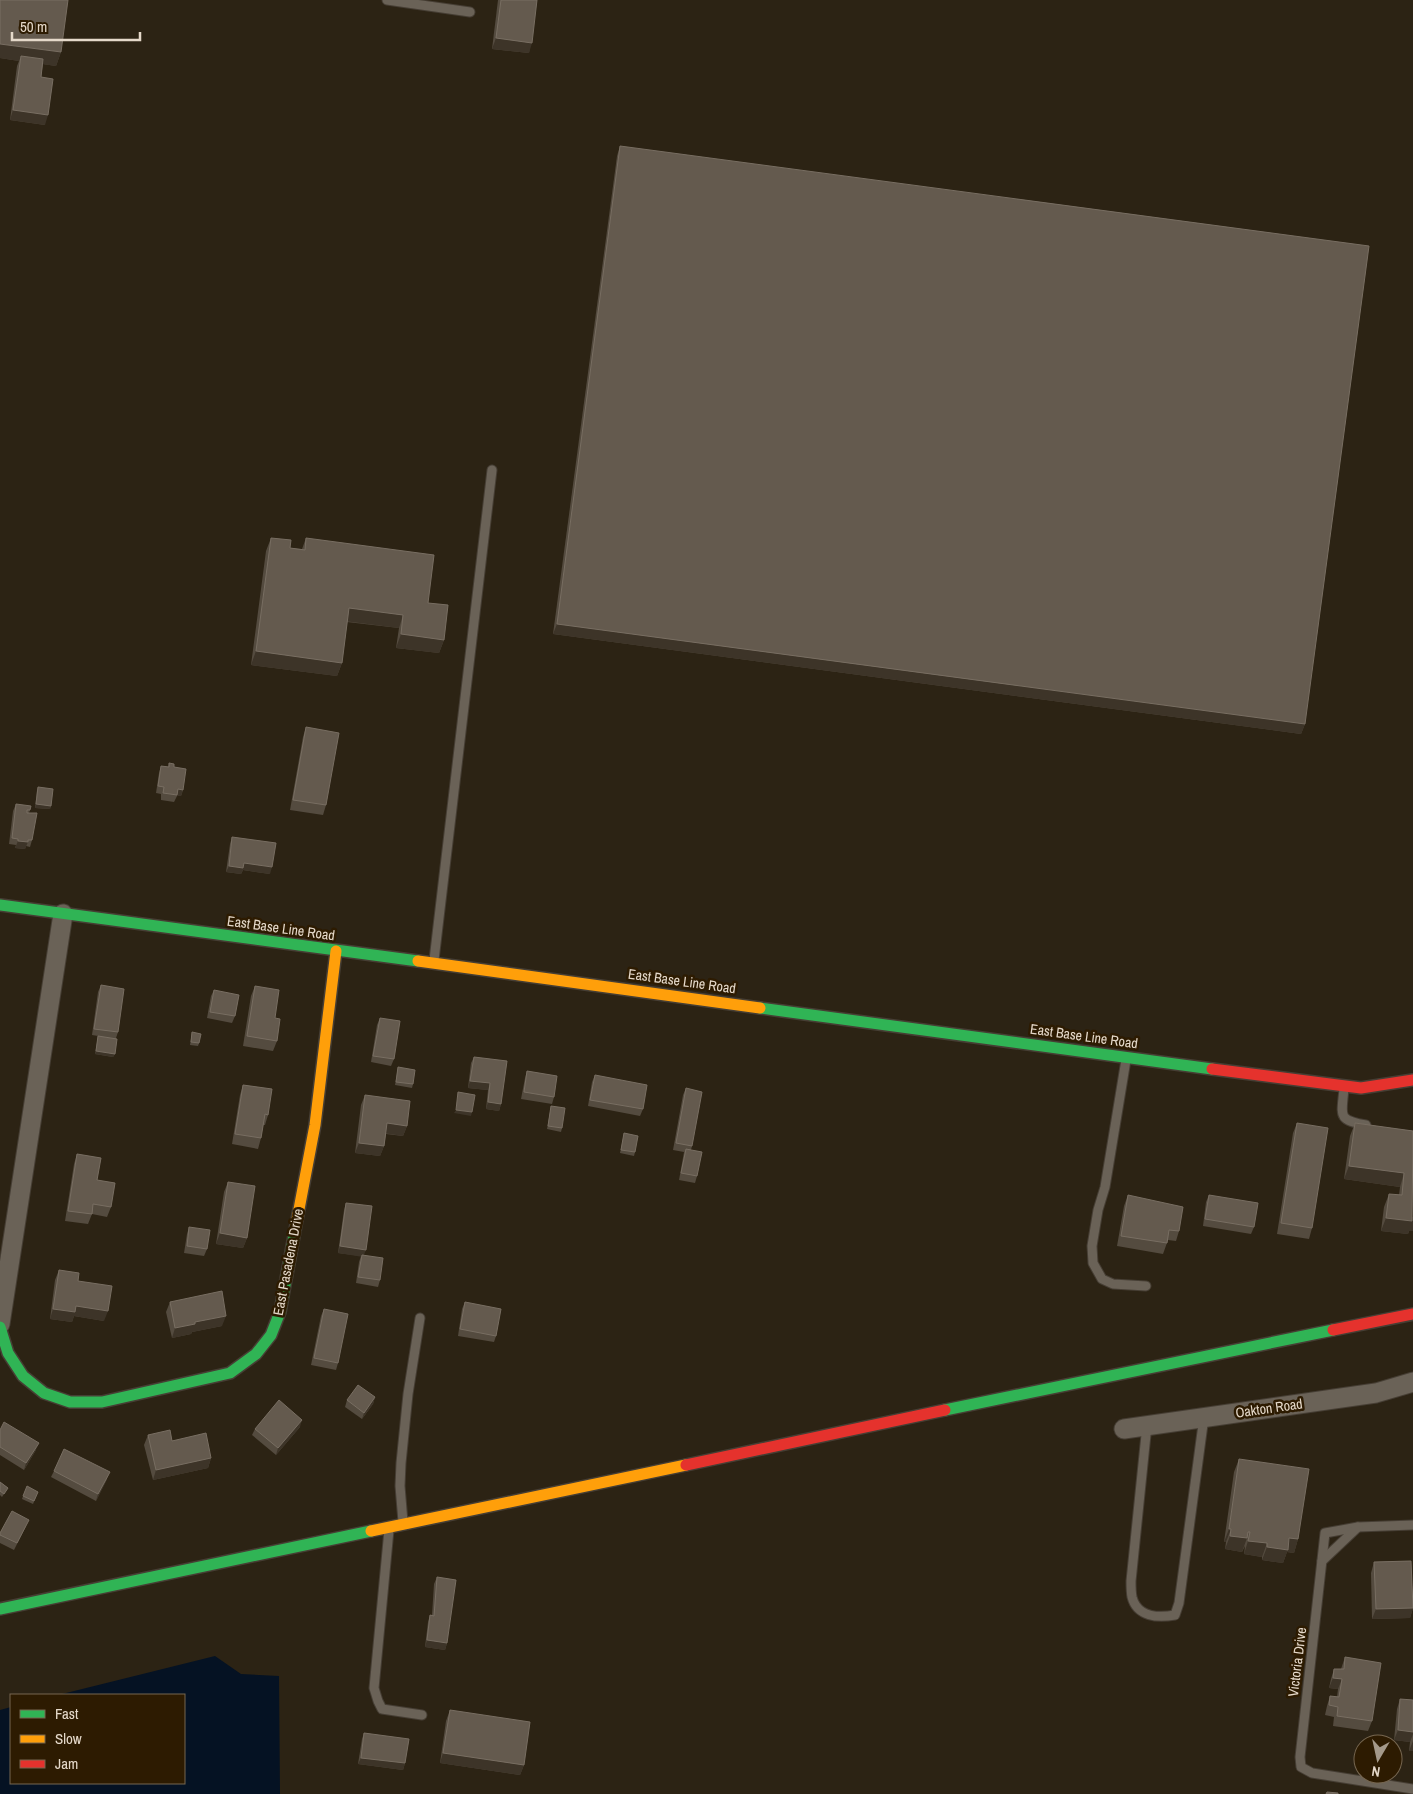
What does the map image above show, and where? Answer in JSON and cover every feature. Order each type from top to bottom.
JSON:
[{"type":"street","name":"East Base Line Road","points":[[0,905],[1360,1088],[1413,1080]]},
{"type":"street","name":"East Pasadena Drive","points":[[63,914],[0,1325],[4,1349],[17,1370],[38,1389],[69,1402],[102,1402],[230,1373],[256,1354],[272,1335],[280,1312],[315,1125],[336,951]]},
{"type":"street","points":[[0,1609],[1126,1372],[1413,1314]]},
{"type":"street","name":"Oakton Road","points":[[1124,1429],[1376,1392],[1413,1382]]},
{"type":"lane","points":[[387,0],[470,12]]},
{"type":"lane","points":[[434,963],[492,470]]},
{"type":"lane","points":[[1127,1057],[1105,1187],[1098,1210],[1092,1246],[1092,1263],[1102,1278],[1113,1284],[1146,1286]]},
{"type":"lane","points":[[1345,1086],[1342,1116],[1345,1120],[1350,1123],[1377,1127]]},
{"type":"lane","points":[[404,1524],[400,1486],[401,1464],[408,1394],[420,1318]]},
{"type":"lane","points":[[1147,1426],[1131,1581],[1132,1597],[1139,1609],[1152,1617],[1163,1617],[1175,1614],[1180,1603],[1204,1417]]},
{"type":"lane","name":"Victoria Drive","points":[[1413,1525],[1358,1527],[1325,1533],[1300,1757],[1301,1767],[1312,1773],[1413,1789]]},
{"type":"lane","points":[[389,1527],[374,1688],[382,1709],[422,1714]]},
{"type":"lane","points":[[1322,1561],[1358,1527]]},
{"type":"water","points":[[215,1656],[241,1674],[279,1676],[280,1794],[0,1794],[0,1710],[10,1707],[10,1784],[185,1784],[185,1694],[62,1694]]},
{"type":"building","points":[[0,0],[68,0],[61,52],[0,44]]},
{"type":"building","points":[[501,0],[537,0],[532,43],[496,38]]},
{"type":"building","points":[[21,56],[43,59],[41,77],[53,79],[48,115],[13,110]]},
{"type":"building","points":[[620,146],[1369,246],[1305,724],[557,624]]},
{"type":"building","points":[[271,538],[291,540],[290,548],[305,550],[306,538],[434,555],[428,603],[448,605],[444,640],[401,634],[403,615],[349,608],[342,663],[256,651]]},
{"type":"building","points":[[306,727],[339,733],[326,805],[293,800]]},
{"type":"building","points":[[169,763],[174,764],[174,767],[186,769],[183,790],[178,789],[177,795],[163,793],[164,787],[158,786],[161,766],[169,767]]},
{"type":"building","points":[[38,787],[53,789],[51,806],[36,804]]},
{"type":"building","points":[[16,804],[31,806],[27,813],[37,813],[32,840],[28,840],[28,842],[12,838]]},
{"type":"building","points":[[232,837],[276,843],[272,867],[244,863],[243,868],[229,866]]},
{"type":"building","points":[[101,985],[124,989],[118,1032],[94,1029]]},
{"type":"building","points":[[255,986],[279,990],[275,1018],[280,1019],[277,1041],[247,1036]]},
{"type":"building","points":[[214,990],[239,995],[235,1016],[210,1012]]},
{"type":"building","points":[[380,1018],[400,1021],[394,1059],[373,1056]]},
{"type":"building","points":[[192,1032],[201,1034],[199,1043],[191,1042]]},
{"type":"building","points":[[98,1036],[117,1039],[115,1054],[96,1051]]},
{"type":"building","points":[[474,1057],[507,1061],[501,1104],[488,1102],[490,1083],[470,1081]]},
{"type":"building","points":[[398,1067],[415,1070],[413,1084],[396,1082]]},
{"type":"building","points":[[527,1071],[557,1076],[554,1097],[524,1092]]},
{"type":"building","points":[[595,1075],[647,1085],[643,1109],[590,1100]]},
{"type":"building","points":[[243,1085],[272,1089],[268,1115],[265,1114],[261,1138],[235,1134]]},
{"type":"building","points":[[686,1088],[702,1092],[692,1146],[676,1143]]},
{"type":"building","points":[[458,1092],[475,1095],[472,1112],[456,1110]]},
{"type":"building","points":[[365,1095],[410,1101],[407,1126],[387,1123],[384,1146],[359,1143]]},
{"type":"building","points":[[551,1106],[565,1108],[562,1128],[548,1126]]},
{"type":"building","points":[[1297,1123],[1328,1128],[1312,1228],[1281,1223]]},
{"type":"building","points":[[1355,1123],[1413,1131],[1412,1221],[1386,1218],[1389,1194],[1402,1195],[1404,1173],[1349,1166]]},
{"type":"building","points":[[624,1133],[638,1136],[635,1152],[621,1150]]},
{"type":"building","points":[[686,1149],[702,1152],[697,1176],[681,1173]]},
{"type":"building","points":[[77,1154],[101,1158],[97,1180],[115,1183],[111,1207],[93,1204],[92,1214],[68,1211]]},
{"type":"building","points":[[228,1182],[255,1186],[247,1238],[220,1233]]},
{"type":"building","points":[[1128,1195],[1183,1207],[1179,1231],[1169,1230],[1167,1243],[1121,1236]]},
{"type":"building","points":[[1209,1195],[1258,1203],[1254,1227],[1205,1219]]},
{"type":"building","points":[[346,1203],[372,1206],[366,1250],[340,1246]]},
{"type":"building","points":[[189,1227],[210,1230],[207,1249],[187,1246]]},
{"type":"building","points":[[362,1255],[383,1258],[380,1280],[358,1277]]},
{"type":"building","points":[[59,1270],[79,1273],[78,1281],[112,1286],[108,1311],[76,1306],[75,1312],[53,1309]]},
{"type":"building","points":[[222,1291],[226,1316],[175,1328],[170,1302]]},
{"type":"building","points":[[465,1302],[501,1309],[496,1336],[460,1329]]},
{"type":"building","points":[[324,1309],[348,1314],[338,1363],[314,1358]]},
{"type":"building","points":[[358,1385],[375,1397],[364,1413],[347,1400]]},
{"type":"building","points":[[279,1400],[302,1420],[278,1448],[255,1429]]},
{"type":"building","points":[[4,1422],[39,1443],[26,1463],[0,1447],[0,1430]]},
{"type":"building","points":[[170,1430],[172,1441],[206,1433],[211,1458],[156,1470],[148,1435]]},
{"type":"building","points":[[64,1449],[110,1472],[98,1494],[54,1471]]},
{"type":"building","points":[[1239,1459],[1309,1469],[1298,1539],[1289,1538],[1288,1550],[1267,1547],[1267,1543],[1248,1541],[1250,1532],[1248,1532],[1247,1538],[1230,1536],[1231,1529],[1229,1529]]},
{"type":"building","points":[[0,1482],[8,1488],[4,1494],[0,1491]]},
{"type":"building","points":[[27,1486],[38,1492],[34,1501],[23,1496]]},
{"type":"building","points":[[12,1511],[29,1520],[17,1543],[0,1535]]},
{"type":"building","points":[[1411,1561],[1413,1608],[1376,1609],[1374,1562]]},
{"type":"building","points":[[437,1577],[456,1580],[447,1643],[427,1640],[430,1615],[434,1616]]},
{"type":"building","points":[[1345,1657],[1381,1663],[1372,1721],[1337,1716],[1338,1707],[1329,1705],[1330,1696],[1339,1697],[1342,1679],[1333,1678],[1334,1669],[1344,1669]]},
{"type":"building","points":[[1400,1699],[1413,1700],[1413,1732],[1398,1730]]},
{"type":"building","points":[[450,1710],[530,1722],[524,1765],[443,1753]]},
{"type":"building","points":[[364,1733],[409,1739],[405,1763],[361,1758]]},
{"type":"building","points":[[1327,1792],[1338,1793],[1338,1794],[1326,1794]]},
{"type":"traffic: fast","points":[[0,905],[418,961]]},
{"type":"traffic: fast","points":[[760,1008],[1212,1069]]},
{"type":"traffic: fast","points":[[0,1327],[8,1353],[23,1376],[44,1393],[70,1402],[102,1402],[230,1373],[256,1354],[271,1335],[280,1312],[296,1225]]},
{"type":"traffic: fast","points":[[945,1410],[1333,1330]]},
{"type":"traffic: fast","points":[[0,1609],[371,1531]]},
{"type":"traffic: slow","points":[[296,1225],[315,1125],[336,951]]},
{"type":"traffic: slow","points":[[418,961],[760,1008]]},
{"type":"traffic: slow","points":[[371,1531],[686,1465]]},
{"type":"traffic: jam","points":[[1212,1069],[1361,1088],[1413,1080]]},
{"type":"traffic: jam","points":[[1333,1330],[1413,1314]]},
{"type":"traffic: jam","points":[[686,1465],[945,1410]]}]
